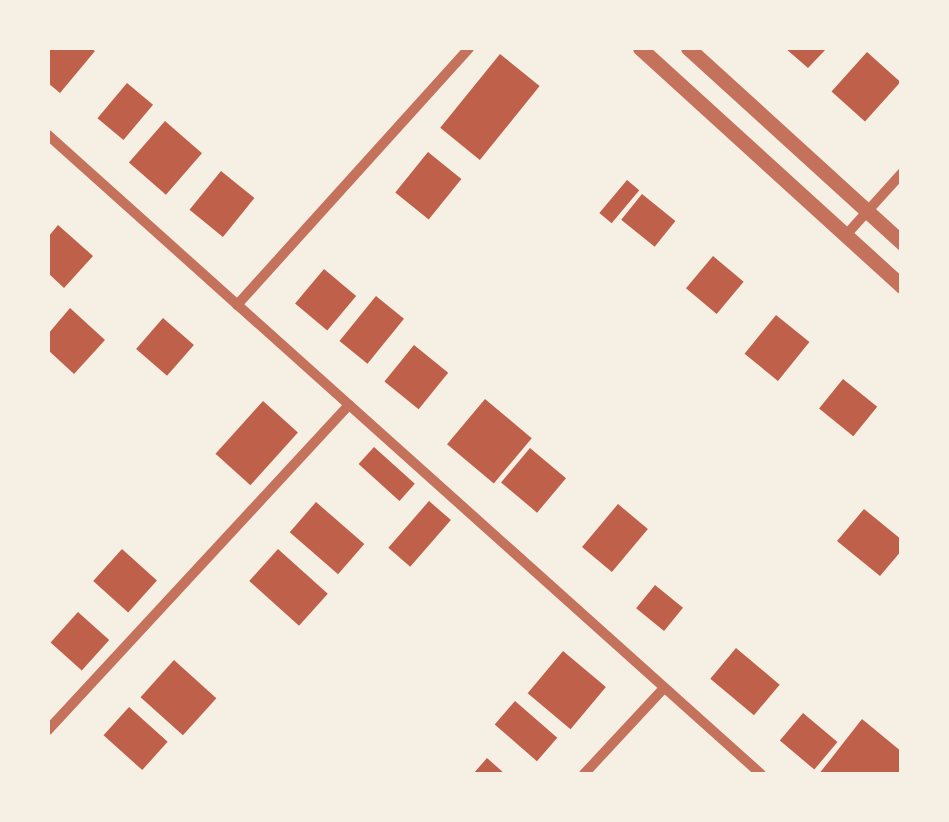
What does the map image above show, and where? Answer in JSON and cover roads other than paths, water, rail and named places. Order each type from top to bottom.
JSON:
[{"type":"street","points":[[237,305],[469,48]]},
{"type":"street","points":[[640,48],[902,286]]},
{"type":"street","points":[[688,48],[902,243]]},
{"type":"street","points":[[48,134],[761,774]]},
{"type":"street","points":[[846,235],[902,173]]},
{"type":"street","points":[[49,725],[349,405]]},
{"type":"street","points":[[584,774],[664,688]]}]
